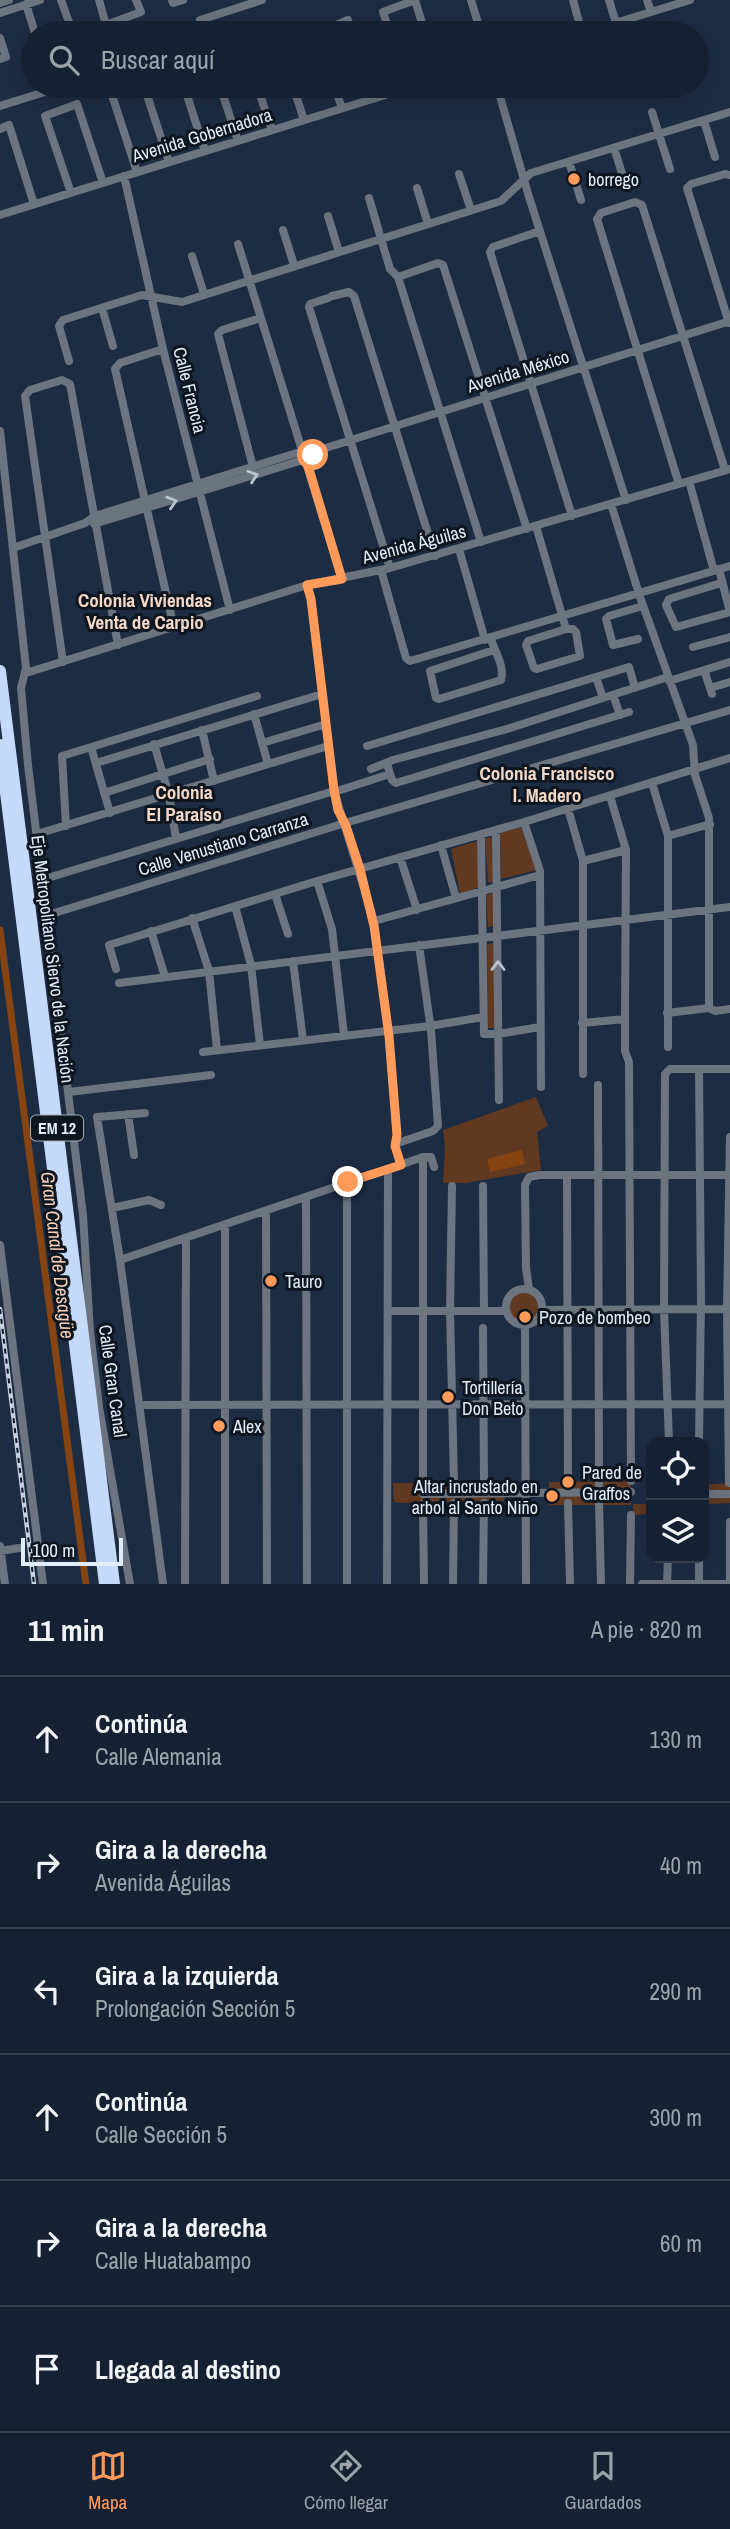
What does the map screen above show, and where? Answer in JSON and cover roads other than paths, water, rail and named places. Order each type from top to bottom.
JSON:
[{"type":"highway","name":"Eje Metropolitano Siervo de la Nación","points":[[0,671],[114,1584]]},
{"type":"highway","name":"Eje Metropolitano Siervo de la Nación","points":[[0,744],[105,1584]]},
{"type":"street","points":[[0,3],[7,0]]},
{"type":"street","points":[[0,13],[40,0]]},
{"type":"street","points":[[61,0],[69,21]]},
{"type":"street","points":[[99,0],[105,21]]},
{"type":"street","points":[[115,21],[141,12],[136,0]]},
{"type":"street","points":[[172,0],[173,4],[183,0]]},
{"type":"street","points":[[200,21],[262,0]]},
{"type":"street","points":[[386,21],[383,12],[415,0],[421,21]]},
{"type":"street","points":[[471,0],[477,21]]},
{"type":"street","points":[[573,0],[579,21]]},
{"type":"street","points":[[609,0],[616,21]]},
{"type":"street","points":[[647,0],[651,12]]},
{"type":"street","points":[[623,21],[686,1]]},
{"type":"street","points":[[26,5],[31,21]]},
{"type":"street","points":[[0,38],[6,57],[0,59]]},
{"type":"street","points":[[0,106],[26,98]]},
{"type":"street","points":[[113,98],[136,172]]},
{"type":"street","points":[[148,98],[169,162]]},
{"type":"street","points":[[188,98],[205,151]]},
{"type":"street","points":[[224,98],[238,141]]},
{"type":"street","points":[[261,98],[272,130]]},
{"type":"street","points":[[297,98],[304,120]]},
{"type":"street","points":[[338,98],[342,108]]},
{"type":"street","name":"Avenida Gobernadora","points":[[1,212],[71,193],[376,98]]},
{"type":"street","points":[[501,98],[625,500]]},
{"type":"street","points":[[71,193],[45,116],[77,104],[103,183]]},
{"type":"street","points":[[652,112],[670,169]]},
{"type":"street","points":[[69,360],[60,323],[142,295],[180,302],[428,224],[504,200],[531,173],[730,112]]},
{"type":"street","points":[[704,121],[715,157]]},
{"type":"street","points":[[0,129],[9,125],[34,204]]},
{"type":"street","points":[[614,148],[625,183]]},
{"type":"street","points":[[569,162],[581,200]]},
{"type":"street","points":[[459,174],[471,210]]},
{"type":"street","points":[[730,174],[691,184],[687,188],[730,323]]},
{"type":"street","name":"Calle Francia","points":[[124,176],[163,349],[230,610]]},
{"type":"street","points":[[417,188],[428,224]]},
{"type":"street","points":[[369,198],[390,269],[398,276],[481,542]]},
{"type":"street","points":[[679,484],[597,217],[601,213],[639,202],[728,470]]},
{"type":"street","points":[[328,216],[339,252]]},
{"type":"street","points":[[283,230],[294,265]]},
{"type":"street","points":[[540,231],[493,247],[490,252],[572,516]]},
{"type":"street","points":[[238,244],[342,579]]},
{"type":"street","points":[[192,257],[204,294]]},
{"type":"street","points":[[398,276],[441,263],[527,529]]},
{"type":"street","points":[[435,556],[351,293],[309,305],[386,569],[405,658],[408,661],[730,566]]},
{"type":"street","points":[[102,308],[113,346]]},
{"type":"street","points":[[253,467],[218,334],[222,330],[261,318]]},
{"type":"street","name":"Avenida México","points":[[13,548],[349,439],[683,335],[730,323]]},
{"type":"street","points":[[163,349],[120,363],[115,369],[174,628]]},
{"type":"street","points":[[63,662],[26,392],[67,381],[69,384],[118,645]]},
{"type":"street","name":"Calle Gran Canal","points":[[0,431],[26,673],[21,688],[41,880],[48,915],[83,1214],[91,1344],[99,1407],[130,1584]]},
{"type":"street","name":"Avenida México","points":[[199,488],[253,467],[304,455]]},
{"type":"street","name":"Avenida Águilas","points":[[26,673],[307,585],[435,556],[728,470]]},
{"type":"street","points":[[689,481],[717,570],[730,612],[676,627],[666,605],[667,600],[721,583]]},
{"type":"street","points":[[611,504],[643,606],[693,745],[694,769],[710,824],[709,1009]]},
{"type":"street","points":[[536,526],[566,629]]},
{"type":"street","points":[[460,549],[488,639],[495,650],[503,676],[501,680],[436,698],[430,671],[495,650]]},
{"type":"street","points":[[307,585],[311,599],[334,791],[374,921],[388,1030],[397,1135],[395,1144],[401,1165]]},
{"type":"street","points":[[638,639],[613,645],[606,619],[643,606]]},
{"type":"street","points":[[566,629],[576,632],[580,656],[534,668],[528,641],[566,629]]},
{"type":"street","points":[[693,647],[730,637]]},
{"type":"street","points":[[371,769],[635,688],[730,662]]},
{"type":"street","points":[[367,746],[629,667],[635,688]]},
{"type":"street","points":[[704,670],[711,691],[730,682]]},
{"type":"street","points":[[596,677],[603,698]]},
{"type":"street","points":[[96,763],[322,694]]},
{"type":"street","points":[[387,764],[396,783],[624,713],[613,695]]},
{"type":"street","points":[[66,826],[62,756],[257,696]]},
{"type":"street","name":"Calle Venustiano Carranza","points":[[48,915],[345,823],[730,710]]},
{"type":"street","points":[[254,714],[268,764]]},
{"type":"street","points":[[262,743],[326,724]]},
{"type":"street","points":[[202,730],[214,780]]},
{"type":"street","points":[[154,744],[169,794],[176,839]]},
{"type":"street","points":[[37,834],[328,746]]},
{"type":"street","points":[[91,747],[110,813]]},
{"type":"street","points":[[116,968],[109,945],[192,918],[568,809],[730,758]]},
{"type":"street","points":[[104,793],[210,759]]},
{"type":"street","points":[[41,880],[390,774]]},
{"type":"street","points":[[652,783],[667,836],[668,1048]]},
{"type":"street","points":[[610,796],[626,850],[625,1051],[629,1062],[631,1480]]},
{"type":"street","points":[[568,809],[583,861],[583,1074]]},
{"type":"street","points":[[524,822],[541,875],[541,1087]]},
{"type":"street","points":[[667,836],[710,824]]},
{"type":"street","points":[[496,830],[499,1100]]},
{"type":"street","points":[[481,834],[484,1035],[540,1027]]},
{"type":"street","points":[[441,845],[456,898]]},
{"type":"street","points":[[583,861],[626,850]]},
{"type":"street","points":[[400,857],[416,909]]},
{"type":"street","points":[[374,921],[541,875]]},
{"type":"street","points":[[317,881],[332,929],[344,1035]]},
{"type":"street","points":[[275,894],[289,934]]},
{"type":"street","points":[[235,906],[251,965],[260,1045]]},
{"type":"street","points":[[120,983],[730,906]]},
{"type":"street","points":[[192,918],[209,971],[217,1050]]},
{"type":"street","points":[[151,931],[165,977]]},
{"type":"street","points":[[395,1144],[438,1126],[430,1026],[419,945]]},
{"type":"street","points":[[293,961],[303,1040]]},
{"type":"street","points":[[667,1013],[730,1009]]},
{"type":"street","points":[[204,1052],[430,1026],[483,1017]]},
{"type":"street","points":[[582,1023],[625,1019]]},
{"type":"street","points":[[699,1069],[699,1437]]},
{"type":"street","points":[[669,1437],[664,1310],[666,1070],[730,1069]]},
{"type":"street","points":[[69,1092],[211,1075]]},
{"type":"street","points":[[598,1085],[599,1484]]},
{"type":"street","points":[[145,1113],[97,1117],[120,1260],[163,1584]]},
{"type":"street","points":[[128,1114],[134,1155]]},
{"type":"street","points":[[729,1483],[730,1137]]},
{"type":"street","points":[[120,1260],[423,1157],[431,1157],[434,1167]]},
{"type":"street","points":[[423,1157],[423,1481]]},
{"type":"street","points":[[387,1584],[388,1169]]},
{"type":"street","points":[[525,1289],[527,1179],[539,1175],[730,1175]]},
{"type":"street","points":[[567,1176],[568,1483]]},
{"type":"street","points":[[347,1584],[348,1182]]},
{"type":"street","points":[[452,1186],[450,1311],[454,1482]]},
{"type":"street","points":[[483,1186],[484,1310]]},
{"type":"street","points":[[306,1197],[307,1584]]},
{"type":"street","points":[[112,1208],[149,1200],[161,1205]]},
{"type":"street","points":[[266,1211],[267,1584]]},
{"type":"street","points":[[225,1225],[225,1584]]},
{"type":"street","points":[[186,1238],[186,1584]]},
{"type":"street","points":[[0,1245],[43,1584]]},
{"type":"street","points":[[525,1289],[539,1296],[542,1310],[537,1320],[525,1325],[512,1322],[505,1311],[507,1298],[512,1292],[525,1289]]},
{"type":"street","points":[[542,1310],[729,1310]]},
{"type":"street","points":[[388,1311],[505,1311]]},
{"type":"street","points":[[525,1325],[526,1584]]},
{"type":"street","points":[[483,1328],[484,1482]]},
{"type":"street","points":[[140,1405],[729,1404]]},
{"type":"street","points":[[423,1494],[631,1492]]},
{"type":"street","points":[[709,1494],[730,1494]]},
{"type":"street","points":[[453,1584],[454,1503]]},
{"type":"street","points":[[483,1584],[484,1503]]},
{"type":"street","points":[[568,1503],[570,1584]]},
{"type":"street","points":[[599,1503],[601,1584]]},
{"type":"street","points":[[423,1504],[424,1584]]},
{"type":"street","points":[[630,1584],[631,1515]]},
{"type":"street","points":[[642,1584],[730,1584],[730,1522]]},
{"type":"street","points":[[5,1584],[0,1549],[19,1548]]},
{"type":"street","points":[[667,1584],[668,1563]]},
{"type":"street","points":[[699,1563],[699,1584]]},
{"type":"waterway","name":"Gran Canal de Desagüe","points":[[0,930],[86,1584]]},
{"type":"railway","points":[[0,1309],[34,1584]]},
{"type":"place","name":"borrego","points":[[574,179]]},
{"type":"place","name":"Tauro","points":[[271,1281]]},
{"type":"place","name":"Pozo de bombeo","points":[[525,1317]]},
{"type":"place","name":"Tortillería Don Beto","points":[[448,1397]]},
{"type":"place","name":"Alex","points":[[219,1426]]},
{"type":"place","name":"Pared de Graffos","points":[[568,1482]]},
{"type":"place","name":"Altar incrustado en arbol al Santo Niño","points":[[552,1496]]},
{"type":"district","name":"Colonia Viviendas Venta de Carpio","points":[[145,611]]},
{"type":"district","name":"Colonia Francisco I. Madero","points":[[547,784]]},
{"type":"district","name":"Colonia El Paraíso","points":[[184,803]]}]
